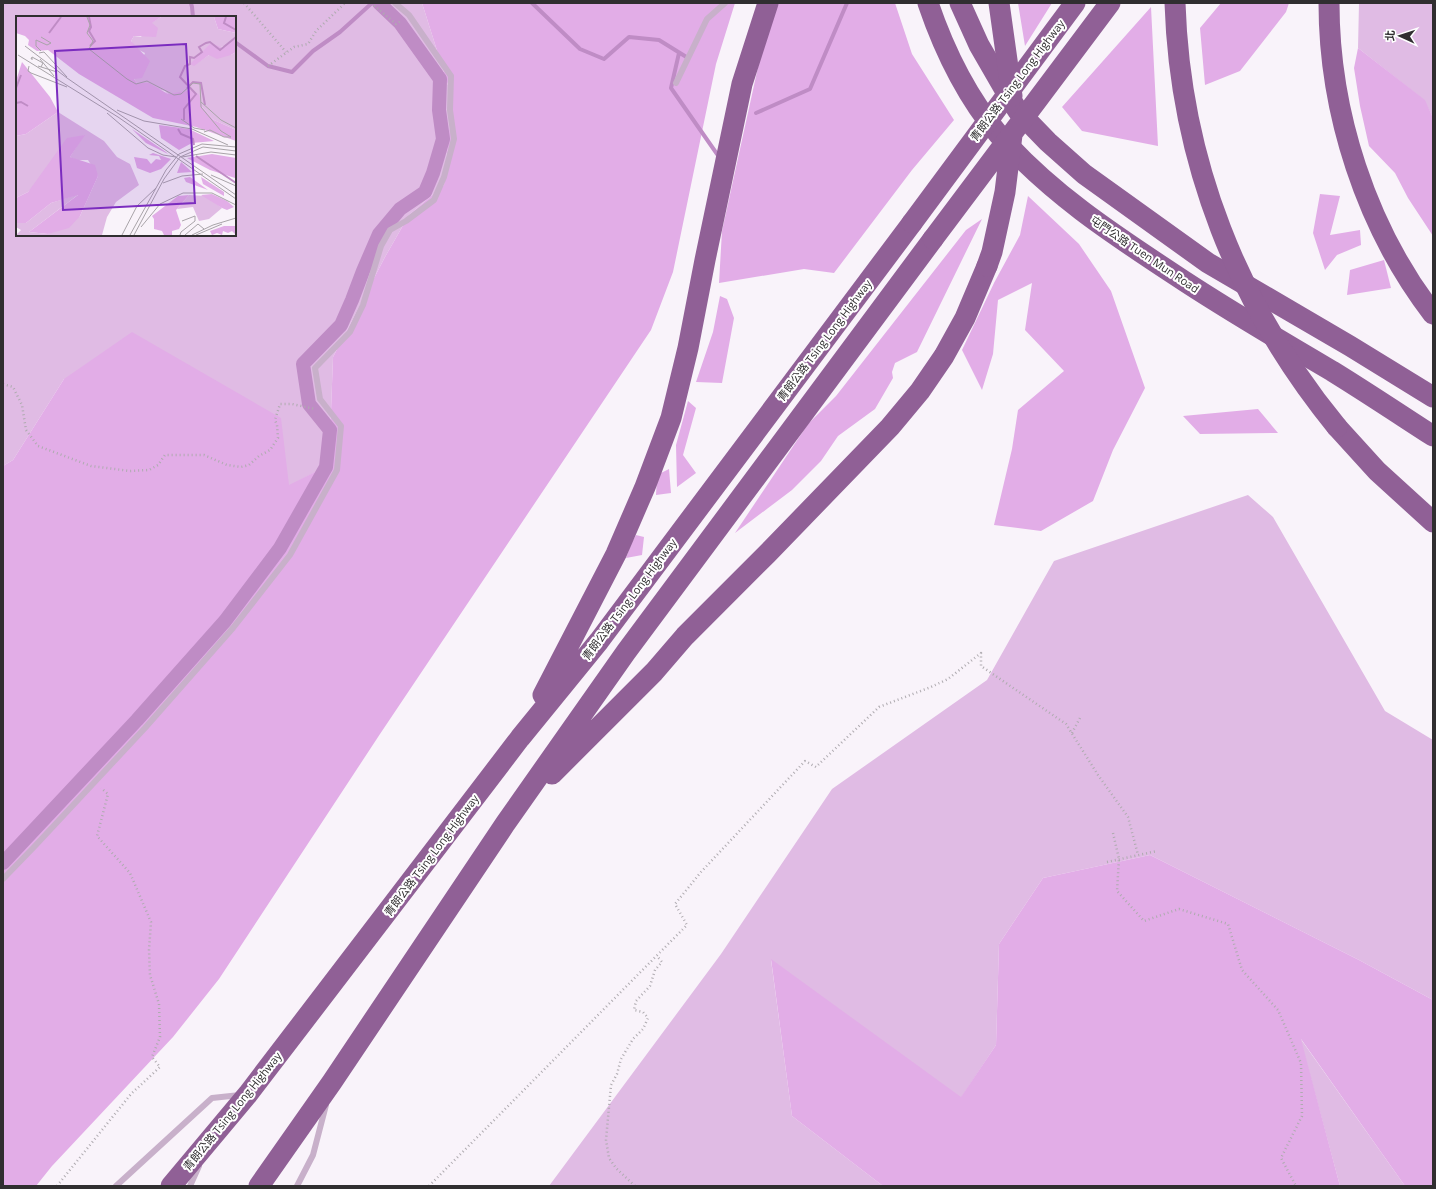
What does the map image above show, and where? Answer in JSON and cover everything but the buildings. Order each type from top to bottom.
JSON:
[{"type":"highway","points":[[520,738],[616,554],[645,487],[671,418],[688,348],[742,84],[768,3]]},
{"type":"highway","name":"屯門公路 Tuen Mun Road","points":[[928,3],[959,76],[978,105],[999,135],[1023,161],[1064,198],[1122,240],[1213,300],[1334,373],[1433,436]]},
{"type":"highway","points":[[960,3],[979,45],[1018,111],[1048,142],[1084,174],[1208,263],[1350,346],[1433,397]]},
{"type":"highway","points":[[505,824],[541,785],[654,672],[685,636],[890,427],[920,391],[944,356],[965,318],[987,266],[992,252],[1005,192],[1012,141],[1012,95],[999,3]]},
{"type":"highway","name":"青朗公路 Tsing Long Highway","points":[[171,1186],[248,1094],[520,738],[599,640],[1075,3]]},
{"type":"highway","points":[[259,1185],[332,1082],[505,824],[630,645],[1110,3]]},
{"type":"highway","points":[[1175,3],[1180,72],[1192,139],[1204,181],[1224,240],[1255,305],[1270,332],[1306,388],[1337,427],[1377,471],[1433,522]]},
{"type":"highway","points":[[1330,3],[1332,52],[1340,102],[1350,145],[1362,182],[1384,233],[1400,263],[1413,286],[1433,314]]},
{"type":"lane","points":[[3,878],[34,847],[145,728],[233,628],[290,554],[336,470],[341,426],[320,399],[315,368],[350,332],[363,305],[381,246],[390,230],[406,221],[434,200],[444,177],[454,139],[450,110],[451,76],[408,15],[396,3]]},
{"type":"lane","points":[[676,83],[707,19],[725,3]]},
{"type":"lane","points":[[297,1186],[313,1155],[332,1082]]},
{"type":"lane","points":[[116,1186],[212,1098],[248,1094]]},
{"type":"lane","points":[[190,1186],[212,1137]]},
{"type":"path","points":[[244,3],[286,52]]},
{"type":"path","points":[[268,66],[294,47],[308,44],[316,31],[344,3]]},
{"type":"path","points":[[371,3],[396,24]]},
{"type":"path","points":[[3,384],[13,387],[22,405],[26,430],[38,446],[91,466],[130,471],[149,470],[158,465],[165,455],[204,455],[227,465],[241,467],[249,465],[259,456],[270,450],[278,438],[275,420],[280,404],[292,404],[307,408]]},
{"type":"path","points":[[429,1186],[687,926],[675,904],[701,872],[805,761],[816,768],[879,707],[942,682],[982,653],[981,666],[1066,724],[1098,775],[1128,817],[1138,855]]},
{"type":"path","points":[[1072,733],[1081,716]]},
{"type":"path","points":[[57,1186],[131,1094],[160,1068],[152,1057],[160,1037],[159,1004],[150,975],[149,950],[151,922],[130,873],[97,836],[108,794],[94,783]]},
{"type":"path","points":[[1114,833],[1119,859],[1117,891],[1144,920],[1179,909],[1228,924],[1242,970],[1278,1010],[1301,1063],[1302,1116],[1281,1158],[1296,1186]]},
{"type":"path","points":[[1107,862],[1157,851]]},
{"type":"path","points":[[635,1186],[616,1168],[609,1158],[606,1140],[611,1084],[617,1074],[621,1059],[632,1039],[643,1029],[648,1018],[643,1012],[634,1010],[636,1001],[650,986],[655,970],[662,962],[657,956]]},
{"type":"shaded area","points":[[3,3],[422,3],[452,98],[444,185],[409,215],[385,257],[333,357],[329,465],[289,486],[64,379],[13,460],[3,466]]},
{"type":"shaded area","points":[[422,3],[735,3],[716,64],[673,272],[651,330],[380,734],[219,979],[173,1037],[52,1166],[36,1186],[3,1186],[3,466],[13,460],[64,379],[132,332],[281,418],[289,485],[329,465],[333,357],[385,257],[409,215],[444,185],[452,98]]},
{"type":"shaded area","points":[[773,3],[895,3],[912,54],[954,120],[912,170],[834,273],[804,269],[719,283],[722,231]]},
{"type":"shaded area","points":[[1018,3],[1052,3],[1025,46]]},
{"type":"shaded area","points":[[1221,3],[1289,3],[1286,12],[1240,71],[1205,85],[1200,28]]},
{"type":"shaded area","points":[[1359,3],[1433,3],[1433,118],[1424,100],[1358,48]]},
{"type":"shaded area","points":[[1151,7],[1158,146],[1082,131],[1062,107]]},
{"type":"shaded area","points":[[1358,48],[1425,100],[1433,118],[1433,236],[1408,198],[1395,173],[1369,146],[1360,106],[1354,68]]},
{"type":"shaded area","points":[[1320,194],[1340,196],[1330,235],[1360,230],[1361,245],[1337,255],[1325,270],[1313,233]]},
{"type":"shaded area","points":[[1028,196],[1079,244],[1111,291],[1145,388],[1113,450],[1093,501],[1041,531],[994,525],[1012,449],[1018,410],[1064,371],[1025,330],[1032,283],[998,300],[993,354],[982,390],[962,350],[994,283],[1020,235]]},
{"type":"shaded area","points":[[982,219],[917,352],[895,363],[892,372],[893,378],[875,409],[838,436],[821,461],[792,490],[735,533],[808,424],[836,396],[966,230]]},
{"type":"shaded area","points":[[1384,260],[1391,288],[1347,295],[1350,270]]},
{"type":"shaded area","points":[[720,296],[727,299],[734,318],[722,383],[696,382],[713,332]]},
{"type":"shaded area","points":[[688,401],[696,408],[683,455],[696,473],[677,487],[676,445]]},
{"type":"shaded area","points":[[1258,409],[1278,433],[1200,434],[1183,416]]},
{"type":"shaded area","points":[[669,469],[671,493],[656,495],[657,475]]},
{"type":"shaded area","points":[[1248,495],[1273,517],[1385,711],[1433,740],[1433,1000],[1359,960],[1150,855],[1043,878],[999,944],[996,1045],[961,1098],[771,960],[792,1116],[883,1186],[549,1186],[721,954],[832,789],[987,680],[1054,561]]},
{"type":"shaded area","points":[[636,535],[644,537],[642,555],[626,558],[631,544]]},
{"type":"shaded area","points":[[1150,855],[1359,960],[1433,1000],[1433,1186],[1405,1186],[1301,1039],[1340,1186],[883,1186],[792,1116],[771,959],[961,1097],[996,1045],[999,944],[1043,878]]},
{"type":"shaded area","points":[[1300,1038],[1405,1186],[1340,1186]]},
{"type":"waterway","points":[[191,3],[193,16]]},
{"type":"waterway","points":[[236,43],[268,66],[292,72],[313,51],[340,32],[372,3]]},
{"type":"waterway","points":[[3,863],[137,720],[225,621],[280,548],[326,467],[330,430],[309,404],[303,364],[341,325],[379,234],[400,209],[425,192],[433,173],[443,139],[439,110],[440,79],[400,23],[379,3]]},
{"type":"waterway","points":[[532,3],[580,49],[604,59],[629,37],[659,40],[688,58]]},
{"type":"waterway","points":[[756,113],[810,89],[847,3]]},
{"type":"waterway","points":[[679,53],[671,88],[717,154]]}]
